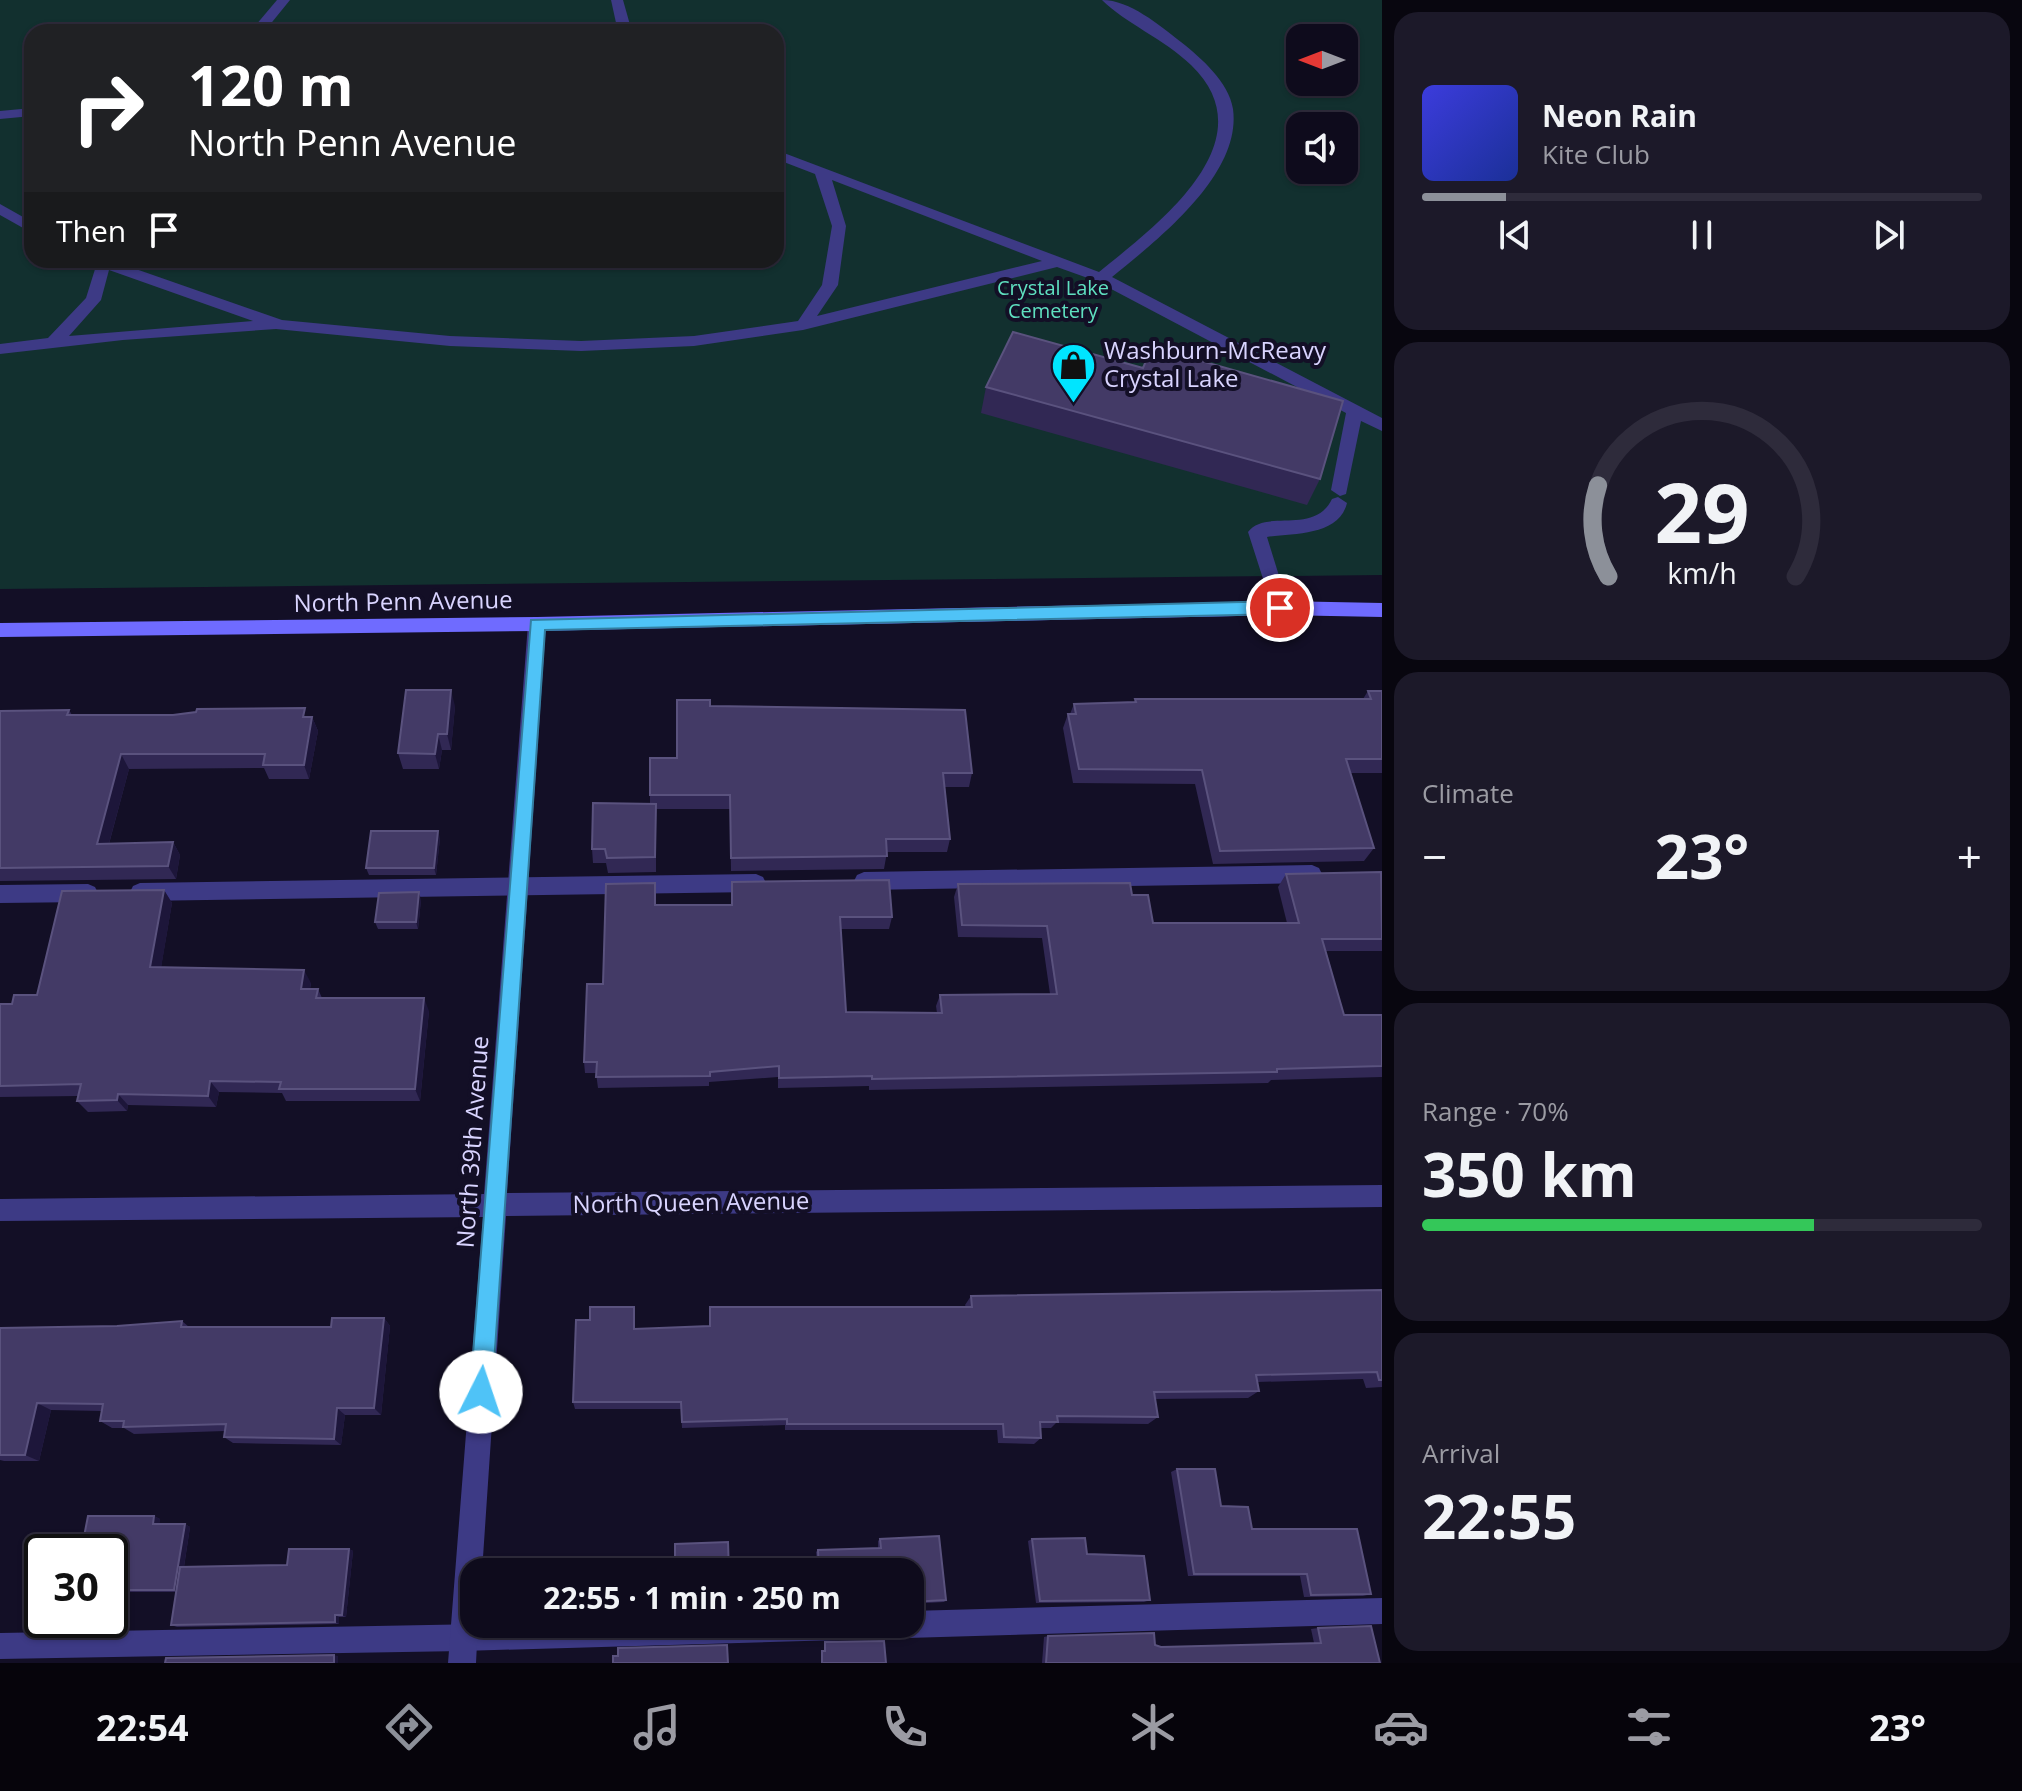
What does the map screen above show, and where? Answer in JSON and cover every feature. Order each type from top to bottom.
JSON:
[{"type":"main road","name":"North Penn Avenue","points":[[0,630],[537,624],[1280,608],[1382,610]]},
{"type":"street","points":[[264,24],[284,0]]},
{"type":"street","points":[[617,0],[623,24]]},
{"type":"street","points":[[1101,278],[1153,235],[1198,188],[1225,143],[1226,106],[1203,70],[1155,27],[1108,0]]},
{"type":"street","points":[[2,116],[24,113]]},
{"type":"street","points":[[784,157],[1101,278],[1382,425]]},
{"type":"street","points":[[803,325],[830,285],[839,226],[822,173]]},
{"type":"street","points":[[0,209],[24,223]]},
{"type":"street","points":[[0,228],[24,224]]},
{"type":"street","points":[[0,349],[280,325],[450,341],[581,346],[694,341],[803,325],[1057,262]]},
{"type":"street","points":[[53,343],[93,300],[98,268]]},
{"type":"street","points":[[116,268],[280,325]]},
{"type":"street","points":[[1280,608],[1257,532],[1320,523],[1336,512],[1355,411]]},
{"type":"street","name":"North 39th Avenue","points":[[462,1650],[537,624]]},
{"type":"street","points":[[839,882],[1334,873]]},
{"type":"street","points":[[0,894],[775,883]]},
{"type":"street","name":"North Queen Avenue","points":[[0,1210],[1382,1196]]},
{"type":"street","points":[[0,1646],[462,1650],[1382,1611]]},
{"type":"green space","name":"Crystal Lake Cemetery","points":[[0,0],[1382,0],[1382,575],[0,589]]},
{"type":"building","points":[[1013,332],[1143,368],[1152,347],[1343,401],[1320,479],[986,387]]},
{"type":"building","points":[[406,690],[451,690],[447,734],[438,734],[435,754],[398,753]]},
{"type":"building","points":[[1368,691],[1382,691],[1382,759],[1346,759],[1374,848],[1220,851],[1202,770],[1079,769],[1068,714],[1076,714],[1074,704],[1136,702],[1135,699],[1371,699]]},
{"type":"building","points":[[677,700],[710,700],[710,706],[965,710],[972,773],[943,773],[950,839],[886,839],[887,856],[731,858],[730,795],[650,795],[650,758],[677,758]]},
{"type":"building","points":[[305,708],[303,717],[312,717],[304,765],[263,765],[265,754],[121,754],[97,844],[173,842],[168,866],[0,868],[0,711],[69,710],[67,715],[173,715],[196,712],[197,709]]},
{"type":"building","points":[[593,803],[656,804],[655,857],[607,858],[605,849],[592,849]]},
{"type":"building","points":[[371,831],[438,831],[434,868],[366,868]]},
{"type":"building","points":[[1381,872],[1382,939],[1322,939],[1344,1015],[1382,1015],[1382,1066],[1277,1069],[1277,1072],[872,1079],[872,1076],[779,1078],[779,1066],[710,1072],[710,1076],[596,1077],[597,1062],[584,1062],[587,984],[603,984],[606,884],[655,883],[655,905],[732,905],[732,882],[889,880],[892,917],[840,917],[846,1012],[942,1013],[940,995],[1057,994],[1047,926],[962,925],[958,884],[1130,883],[1132,895],[1148,895],[1153,923],[1299,923],[1286,874]]},
{"type":"building","points":[[164,890],[150,967],[304,970],[301,989],[318,989],[316,998],[424,998],[415,1089],[279,1089],[281,1082],[210,1081],[208,1096],[118,1094],[117,1100],[77,1101],[81,1084],[0,1086],[0,1004],[12,1004],[14,995],[37,995],[62,891]]},
{"type":"building","points":[[419,892],[416,922],[375,922],[379,893]]},
{"type":"building","points":[[1382,1290],[1382,1380],[1379,1380],[1377,1372],[1256,1375],[1259,1391],[1154,1392],[1158,1417],[1057,1416],[1058,1422],[1040,1422],[1041,1438],[1004,1437],[1003,1424],[787,1424],[787,1419],[682,1422],[681,1402],[573,1402],[576,1320],[590,1320],[590,1307],[634,1307],[634,1329],[710,1326],[710,1307],[972,1307],[971,1296]]},
{"type":"building","points":[[332,1318],[384,1318],[374,1408],[337,1408],[334,1439],[224,1437],[226,1424],[123,1427],[124,1421],[100,1421],[103,1404],[37,1403],[25,1455],[0,1455],[0,1328],[117,1326],[182,1321],[181,1327],[331,1327]]},
{"type":"building","points":[[1177,1469],[1215,1469],[1221,1506],[1248,1507],[1252,1529],[1357,1529],[1371,1594],[1311,1595],[1307,1574],[1194,1574]]},
{"type":"building","points":[[88,1516],[154,1516],[153,1524],[185,1524],[174,1590],[128,1590],[128,1534],[84,1534]]},
{"type":"building","points":[[939,1536],[946,1600],[924,1601],[924,1558],[818,1558],[818,1550],[881,1548],[880,1539]]},
{"type":"building","points":[[1085,1538],[1087,1554],[1144,1556],[1150,1600],[1040,1601],[1032,1539]]},
{"type":"building","points":[[728,1542],[729,1558],[675,1558],[675,1544]]},
{"type":"building","points":[[289,1549],[349,1549],[342,1615],[335,1615],[335,1622],[171,1625],[180,1567],[287,1565]]},
{"type":"building","points":[[1371,1626],[1380,1663],[1046,1663],[1048,1636],[1154,1633],[1155,1645],[1161,1647],[1321,1643],[1318,1628]]},
{"type":"building","points":[[884,1641],[886,1663],[822,1663],[825,1642]]},
{"type":"building","points":[[727,1645],[728,1663],[613,1663],[613,1656],[618,1656],[618,1648]]},
{"type":"building","points":[[334,1655],[334,1663],[165,1663],[166,1658]]},
{"type":"place","name":"Washburn-McReavy Crystal Lake","points":[[1073,404]]},
{"type":"route","points":[[481,1392],[537,624],[1280,608]]}]
